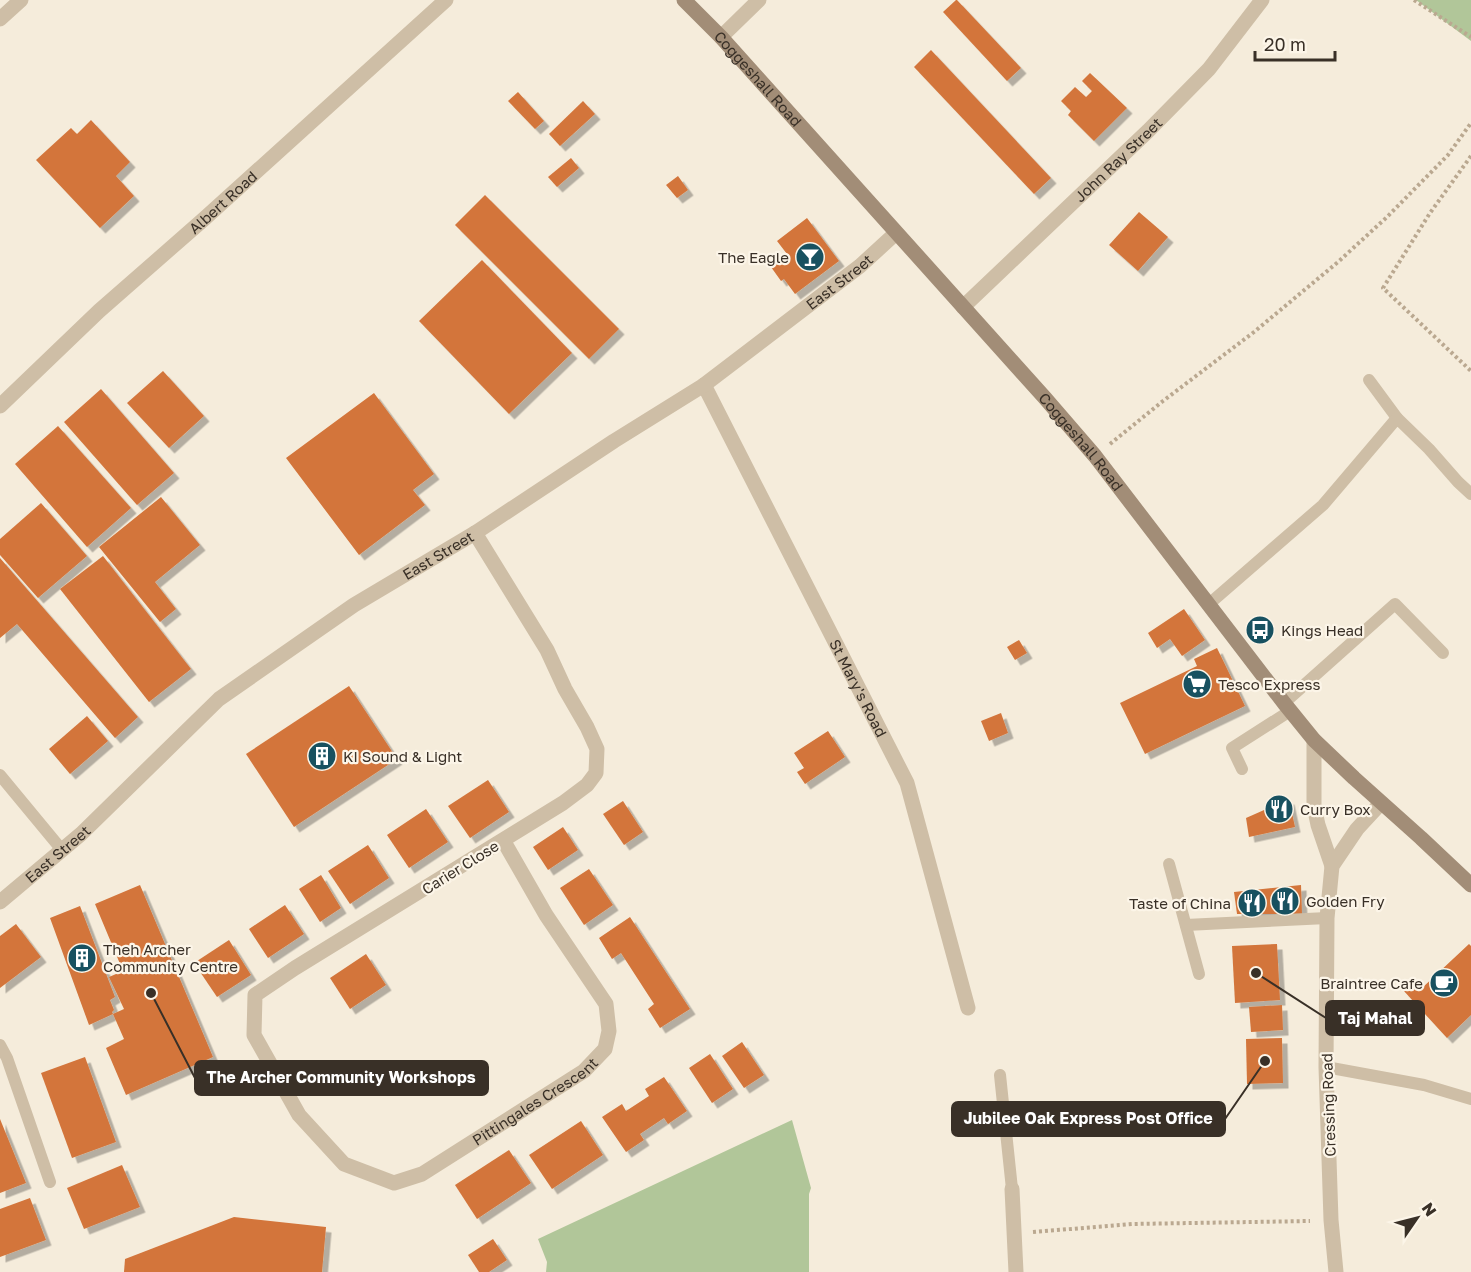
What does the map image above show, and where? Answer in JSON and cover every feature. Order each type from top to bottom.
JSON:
[{"type":"main road","name":"Coggeshall Road","points":[[684,0],[721,37],[1095,456],[1314,740],[1471,885]]},
{"type":"street","points":[[0,19],[21,0]]},
{"type":"street","name":"Albert Road","points":[[0,406],[99,311],[213,212],[446,0]]},
{"type":"street","points":[[721,37],[759,0]]},
{"type":"street","name":"John Ray Street","points":[[963,307],[1148,131],[1209,69],[1262,0]]},
{"type":"street","name":"East Street","points":[[0,903],[81,834],[219,699],[354,604],[475,532],[704,385],[860,266],[896,233]]},
{"type":"street","name":"St Mary's Road","points":[[704,385],[908,783],[968,1008]]},
{"type":"street","name":"Carier Close","points":[[344,1164],[299,1115],[254,1035],[255,995],[563,803],[586,785],[596,772],[597,749],[587,727],[565,689],[547,650],[475,532]]},
{"type":"street","name":"Cressing Road","points":[[1314,740],[1314,806],[1332,866],[1327,918],[1326,1066],[1331,1220],[1336,1272]]},
{"type":"street","name":"Cressing Road","points":[[1332,866],[1357,829],[1381,803]]},
{"type":"street","name":"Pittingales Crescent","points":[[344,1164],[394,1182],[422,1174],[584,1071],[605,1049],[609,1031],[606,1004],[546,915],[503,840]]},
{"type":"street","points":[[1012,1189],[1016,1272]]},
{"type":"lane","points":[[1369,380],[1397,418],[1471,494]]},
{"type":"lane","points":[[1209,604],[1323,505],[1397,418]]},
{"type":"lane","points":[[1242,769],[1232,748],[1287,707],[1395,604],[1443,653]]},
{"type":"lane","points":[[1,777],[62,850]]},
{"type":"lane","points":[[1169,864],[1199,974]]},
{"type":"lane","points":[[1186,925],[1327,918]]},
{"type":"lane","points":[[0,1045],[7,1058],[50,1182]]},
{"type":"lane","points":[[1326,1066],[1424,1085],[1471,1099]]},
{"type":"lane","points":[[1000,1075],[1012,1189]]},
{"type":"path","points":[[1414,0],[1471,37]]},
{"type":"path","points":[[1095,456],[1163,400],[1254,332],[1338,262],[1387,217],[1448,155],[1471,123]]},
{"type":"path","points":[[1471,156],[1430,213],[1383,288],[1471,371]]},
{"type":"path","points":[[1014,1234],[1133,1224],[1331,1220]]},
{"type":"green space","points":[[1416,0],[1471,0],[1471,41]]},
{"type":"green space","points":[[792,1120],[811,1188],[809,1194],[809,1272],[546,1272],[547,1262],[538,1239]]},
{"type":"building","points":[[956,0],[1021,68],[1007,81],[943,12]]},
{"type":"building","points":[[931,50],[1051,178],[1034,194],[914,67]]},
{"type":"building","points":[[1090,73],[1127,108],[1094,141],[1068,115],[1071,111],[1061,101],[1075,87],[1086,97],[1092,91],[1082,81]]},
{"type":"building","points":[[518,92],[544,121],[535,129],[508,101]]},
{"type":"building","points":[[583,101],[595,114],[560,146],[549,134]]},
{"type":"building","points":[[91,120],[130,162],[116,176],[134,196],[100,228],[36,160],[71,128],[77,134]]},
{"type":"building","points":[[571,158],[579,168],[557,187],[548,177]]},
{"type":"building","points":[[678,176],[688,190],[677,198],[666,185]]},
{"type":"building","points":[[485,195],[619,329],[589,359],[455,225]]},
{"type":"building","points":[[1139,212],[1168,237],[1138,271],[1109,245]]},
{"type":"building","name":"The Eagle","points":[[807,218],[839,261],[795,294],[784,279],[781,281],[771,267],[787,254],[777,241]]},
{"type":"building","points":[[482,260],[572,353],[509,414],[419,321]]},
{"type":"building","points":[[163,371],[204,416],[169,448],[127,403]]},
{"type":"building","points":[[101,389],[174,473],[137,505],[64,422]]},
{"type":"building","points":[[374,393],[434,474],[413,490],[425,505],[359,555],[286,458]]},
{"type":"building","points":[[58,426],[131,508],[87,547],[15,464]]},
{"type":"building","points":[[161,497],[200,545],[155,582],[176,609],[160,622],[99,547]]},
{"type":"building","points":[[41,503],[87,556],[38,598],[0,555],[0,539]]},
{"type":"building","points":[[103,556],[191,669],[149,702],[60,589]]},
{"type":"building","points":[[0,558],[138,717],[115,738],[17,624],[0,638]]},
{"type":"building","points":[[1184,609],[1205,640],[1182,656],[1170,639],[1157,648],[1148,633]]},
{"type":"building","points":[[1019,640],[1027,653],[1015,660],[1007,647]]},
{"type":"building","name":"Tesco Express","points":[[1217,648],[1245,706],[1145,754],[1120,703],[1197,666],[1194,659]]},
{"type":"building","name":"KI Sound & Light","points":[[349,686],[397,759],[294,827],[246,754]]},
{"type":"building","points":[[1001,713],[1008,733],[989,741],[981,721]]},
{"type":"building","points":[[87,716],[108,741],[70,774],[49,749]]},
{"type":"building","points":[[828,731],[845,757],[805,784],[797,772],[804,768],[794,753]]},
{"type":"building","points":[[488,780],[509,812],[470,838],[448,806]]},
{"type":"building","name":"Curry Box","points":[[1289,799],[1295,827],[1249,837],[1246,818]]},
{"type":"building","points":[[623,801],[643,832],[624,845],[603,814]]},
{"type":"building","points":[[426,809],[448,842],[409,868],[387,835]]},
{"type":"building","points":[[563,827],[578,850],[548,870],[533,847]]},
{"type":"building","points":[[368,845],[389,878],[350,904],[328,871]]},
{"type":"building","points":[[589,869],[613,905],[584,925],[560,888]]},
{"type":"building","points":[[321,875],[341,908],[320,922],[299,889]]},
{"type":"building","points":[[140,885],[213,1057],[126,1095],[106,1048],[124,1039],[113,1014],[124,1009],[109,977],[123,971],[95,904]]},
{"type":"building","points":[[1301,885],[1302,914],[1237,914],[1234,892]]},
{"type":"building","points":[[285,905],[304,934],[268,958],[249,929]]},
{"type":"building","name":"Theh Archer Community Centre","points":[[80,906],[115,997],[110,1000],[114,1010],[113,1014],[89,1025],[50,918]]},
{"type":"building","points":[[630,917],[690,1009],[660,1028],[648,1009],[654,1004],[621,953],[612,959],[599,938]]},
{"type":"building","points":[[16,924],[41,957],[0,988],[0,936]]},
{"type":"building","points":[[229,940],[251,975],[217,997],[194,963]]},
{"type":"building","points":[[1277,944],[1280,1000],[1235,1003],[1232,946]]},
{"type":"building","points":[[1469,944],[1471,946],[1471,1015],[1447,1038],[1403,990],[1414,979],[1422,988]]},
{"type":"building","points":[[366,954],[386,985],[350,1009],[330,978]]},
{"type":"building","points":[[1282,1005],[1283,1030],[1251,1032],[1249,1007]]},
{"type":"building","points":[[1282,1038],[1283,1083],[1247,1084],[1246,1039]]},
{"type":"building","points":[[742,1042],[764,1075],[744,1088],[722,1056]]},
{"type":"building","points":[[710,1054],[733,1089],[712,1103],[689,1068]]},
{"type":"building","points":[[85,1057],[116,1142],[72,1158],[41,1073]]},
{"type":"building","points":[[664,1077],[687,1111],[668,1124],[664,1118],[640,1134],[644,1140],[626,1152],[602,1117],[622,1104],[626,1111],[649,1096],[645,1089]]},
{"type":"building","points":[[0,1119],[26,1183],[0,1193]]},
{"type":"building","points":[[581,1121],[603,1155],[552,1189],[529,1155]]},
{"type":"building","points":[[509,1150],[531,1183],[477,1219],[455,1185]]},
{"type":"building","points":[[122,1165],[140,1207],[84,1229],[67,1188]]},
{"type":"building","points":[[30,1198],[46,1240],[0,1257],[0,1209]]},
{"type":"building","points":[[234,1217],[326,1227],[322,1272],[124,1272],[125,1259]]},
{"type":"building","points":[[493,1239],[507,1260],[489,1272],[479,1272],[468,1255]]},
{"type":"place","name":"The Eagle","points":[[810,257]]},
{"type":"place","name":"Kings Head","points":[[1260,630]]},
{"type":"place","name":"Tesco Express","points":[[1197,684]]},
{"type":"place","name":"KI Sound & Light","points":[[322,756]]},
{"type":"place","name":"Curry Box","points":[[1279,809]]},
{"type":"place","name":"Golden Fry","points":[[1285,901]]},
{"type":"place","name":"Taste of China","points":[[1252,903]]},
{"type":"place","name":"Theh Archer Community Centre","points":[[82,958]]},
{"type":"place","name":"Taj Mahal","points":[[1256,973]]},
{"type":"place","name":"Braintree Cafe","points":[[1444,983]]},
{"type":"place","name":"The Archer Community Workshops","points":[[151,993]]},
{"type":"place","name":"Jubilee Oak Express Post Office","points":[[1265,1061]]}]
